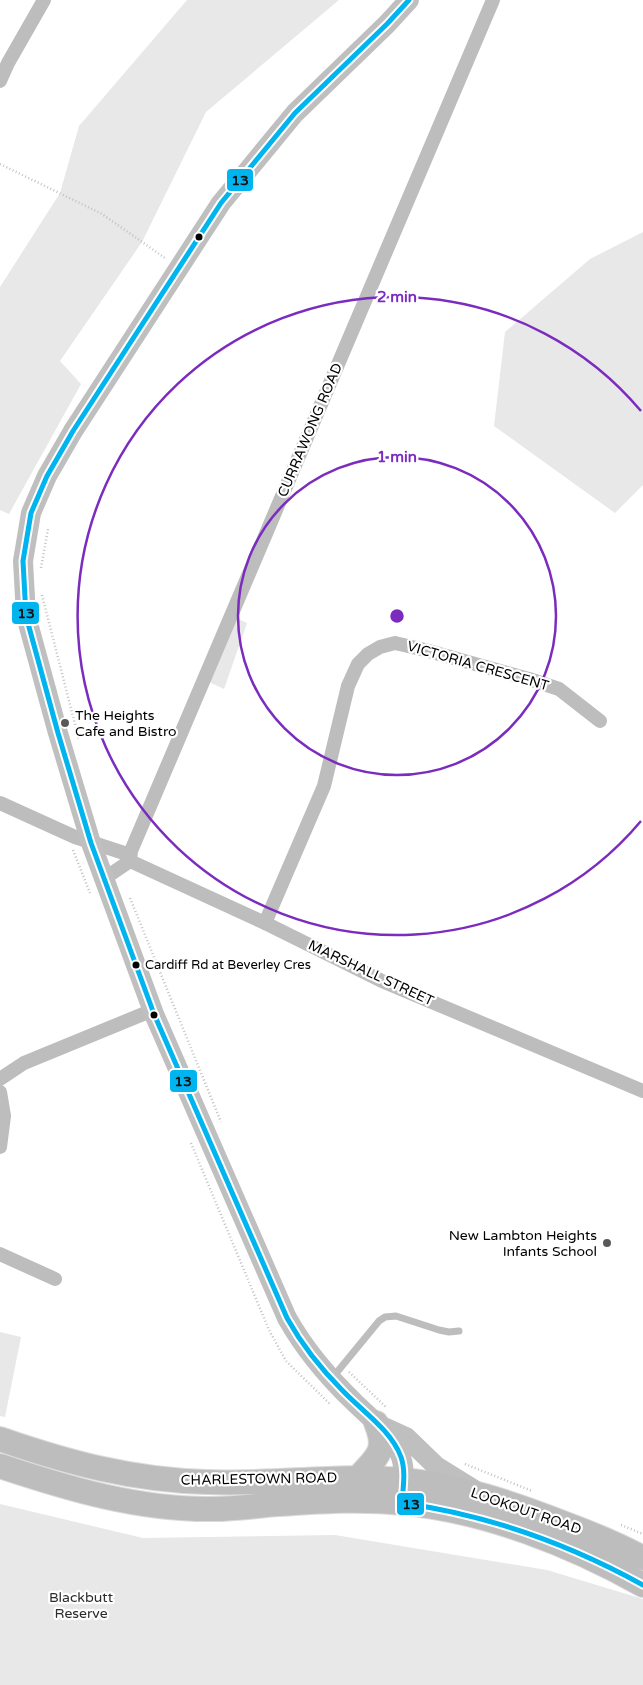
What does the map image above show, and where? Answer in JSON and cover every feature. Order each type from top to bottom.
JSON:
[{"type":"highway","points":[[359,1478],[372,1464],[379,1451],[382,1440],[376,1423]]},
{"type":"highway","name":"CHARLESTOWN ROAD","points":[[0,1439],[101,1470],[157,1480],[208,1482],[359,1478],[403,1491]]},
{"type":"highway","name":"CHARLESTOWN ROAD","points":[[0,1466],[68,1488],[112,1499],[166,1507],[214,1510],[358,1501],[403,1491]]},
{"type":"highway","name":"LOOKOUT ROAD","points":[[403,1491],[439,1485],[485,1495],[557,1520],[623,1547],[643,1558]]},
{"type":"highway","name":"LOOKOUT ROAD","points":[[403,1491],[467,1514],[514,1528],[569,1549],[643,1585]]},
{"type":"main road","points":[[403,1491],[401,1456],[395,1445],[332,1379],[301,1342],[278,1300],[153,1010],[91,843],[58,734],[26,616],[23,561],[31,513],[47,476],[73,431],[221,203],[295,113],[387,24],[408,0]]},
{"type":"main road","points":[[376,1423],[406,1437],[436,1466],[485,1495]]},
{"type":"street","points":[[0,81],[8,63],[44,0]]},
{"type":"street","name":"CURRAWONG ROAD","points":[[130,861],[131,851],[493,0]]},
{"type":"street","name":"VICTORIA CRESCENT","points":[[265,923],[324,786],[348,686],[358,664],[368,654],[380,647],[395,643],[529,679],[559,689],[600,722]]},
{"type":"street","name":"MARSHALL STREET","points":[[0,803],[91,843],[124,853],[130,861],[265,923],[382,981],[643,1091]]},
{"type":"street","points":[[105,878],[130,861]]},
{"type":"street","points":[[0,1079],[24,1063],[153,1010]]},
{"type":"street","points":[[0,1092],[4,1116],[0,1147]]},
{"type":"street","points":[[0,1254],[55,1279]]},
{"type":"lane","points":[[332,1379],[379,1321],[386,1317],[396,1316],[439,1330],[459,1331]]},
{"type":"path","points":[[0,164],[102,214],[179,268]]},
{"type":"path","points":[[41,569],[48,529]]},
{"type":"path","points":[[42,591],[80,745]]},
{"type":"path","points":[[128,891],[221,1122]]},
{"type":"green space","points":[[187,0],[339,0],[206,112],[142,242],[60,361],[81,384],[9,514],[0,510],[0,287],[60,193],[79,126]]},
{"type":"green space","points":[[643,232],[643,485],[615,513],[494,426],[505,332],[590,259]]},
{"type":"green space","points":[[234,617],[247,623],[224,689],[207,681]]},
{"type":"green space","points":[[0,1332],[21,1337],[5,1417],[0,1416]]},
{"type":"green space","name":"Blackbutt Reserve","points":[[0,1504],[143,1538],[335,1535],[547,1570],[643,1599],[643,1685],[0,1685]]},
{"type":"transit line","name":"13","points":[[409,0],[387,24],[295,113],[221,203],[73,431],[47,476],[31,513],[23,561],[26,616],[91,843],[154,1014],[287,1318],[299,1338],[320,1365],[343,1391],[375,1421],[396,1447],[401,1457],[403,1468],[402,1503],[465,1515],[526,1533],[585,1556],[643,1585]]},
{"type":"place","name":"The Heights Cafe and Bistro","points":[[65,723]]},
{"type":"place","name":"Cardiff Rd at Beverley Cres","points":[[136,965]]},
{"type":"place","name":"New Lambton Heights Infants School","points":[[607,1243]]}]
